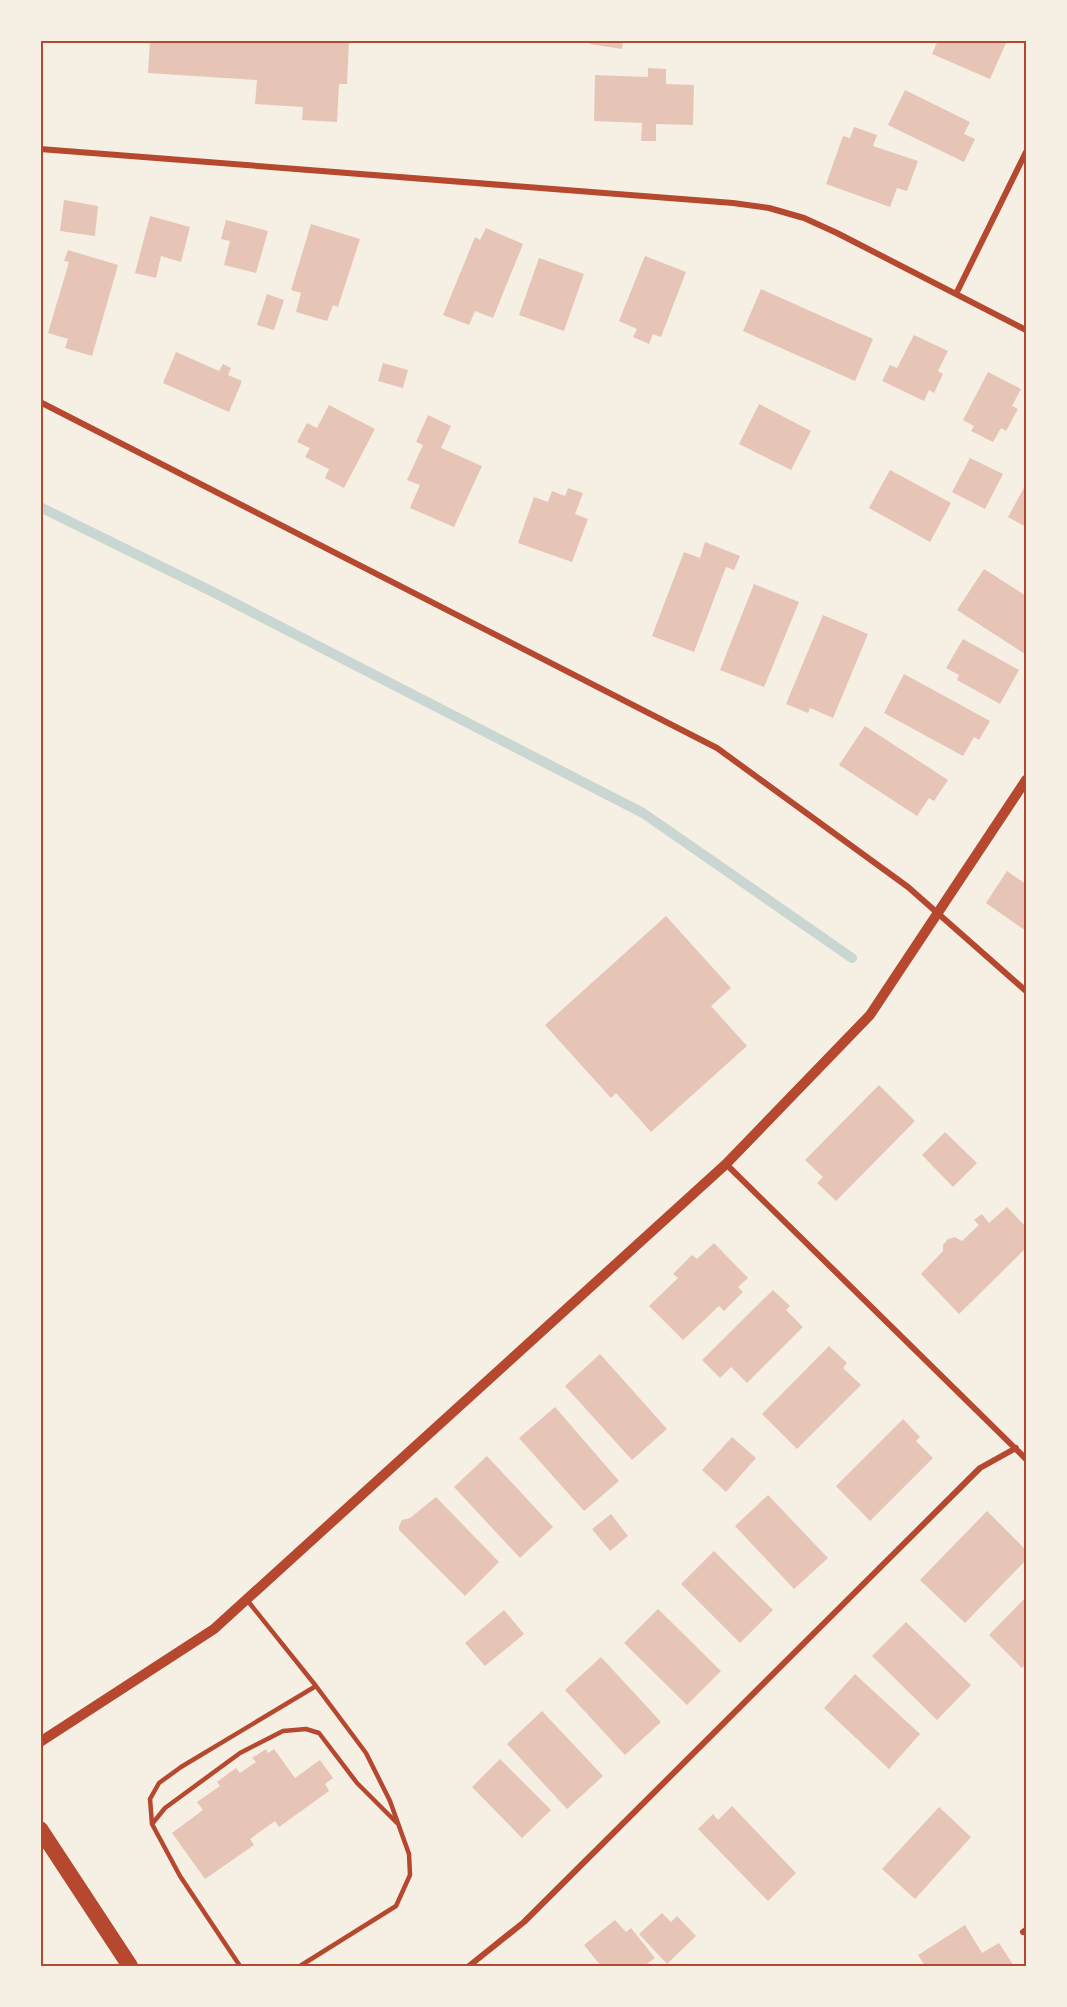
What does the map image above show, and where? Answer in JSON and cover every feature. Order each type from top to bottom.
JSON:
[{"type":"highway","points":[[40,1829],[130,1966]]},
{"type":"street","points":[[40,148],[733,202],[769,208],[804,218],[837,233],[1026,330]]},
{"type":"street","points":[[956,294],[1026,152]]},
{"type":"street","points":[[40,402],[717,748],[890,874],[938,912],[1026,991]]},
{"type":"street","points":[[40,1742],[214,1629],[726,1164],[870,1015],[1026,780]]},
{"type":"street","points":[[726,1164],[1026,1459]]},
{"type":"street","points":[[469,1966],[524,1922],[980,1468],[1016,1448]]},
{"type":"lane","points":[[247,1600],[316,1686],[366,1754],[390,1801],[409,1854],[410,1875],[396,1906],[300,1966]]},
{"type":"lane","points":[[240,1966],[180,1876],[152,1824],[150,1799],[159,1783],[181,1767],[316,1686]]},
{"type":"lane","points":[[152,1824],[165,1808],[240,1753],[283,1731],[306,1729],[319,1733],[357,1783],[399,1825]]},
{"type":"building","points":[[150,40],[349,40],[347,84],[339,84],[337,122],[302,120],[303,107],[255,104],[257,80],[148,73]]},
{"type":"building","points":[[590,40],[623,40],[622,49],[590,44]]},
{"type":"building","points":[[938,40],[1000,40],[1006,43],[990,79],[932,54]]},
{"type":"building","points":[[648,68],[666,69],[666,84],[694,85],[693,125],[656,124],[656,141],[641,141],[642,123],[594,121],[595,75],[648,77]]},
{"type":"building","points":[[905,90],[970,122],[964,134],[975,139],[964,162],[888,125]]},
{"type":"building","points":[[854,127],[877,135],[873,146],[918,161],[907,191],[897,188],[890,207],[826,184],[843,136],[850,138]]},
{"type":"building","points":[[64,200],[98,206],[95,236],[60,231]]},
{"type":"building","points":[[150,216],[190,227],[181,262],[161,256],[156,278],[135,273]]},
{"type":"building","points":[[226,220],[268,231],[256,273],[224,265],[230,241],[221,239]]},
{"type":"building","points":[[311,224],[360,239],[338,307],[333,305],[327,321],[296,312],[301,293],[291,290]]},
{"type":"building","points":[[486,228],[523,244],[493,318],[475,311],[469,325],[443,315],[475,237],[480,240]]},
{"type":"building","points":[[68,250],[118,265],[92,356],[65,348],[68,339],[48,333],[69,262],[64,261]]},
{"type":"building","points":[[645,256],[686,272],[661,337],[653,334],[649,344],[633,337],[637,329],[619,321]]},
{"type":"building","points":[[539,258],[584,274],[564,331],[519,315]]},
{"type":"building","points":[[761,289],[873,339],[855,381],[743,331]]},
{"type":"building","points":[[267,294],[284,300],[274,330],[257,325]]},
{"type":"building","points":[[914,335],[948,351],[938,371],[943,374],[934,393],[929,390],[924,401],[882,381],[890,365],[897,368]]},
{"type":"building","points":[[176,352],[219,371],[223,364],[231,368],[228,375],[242,381],[229,412],[163,383]]},
{"type":"building","points":[[383,363],[408,370],[403,388],[378,381]]},
{"type":"building","points":[[988,372],[1021,389],[1012,406],[1018,409],[1006,431],[1001,428],[993,442],[971,431],[974,426],[963,420]]},
{"type":"building","points":[[759,404],[811,431],[791,470],[739,444]]},
{"type":"building","points":[[329,405],[375,429],[344,488],[325,478],[329,469],[305,457],[310,448],[297,442],[307,423],[317,428]]},
{"type":"building","points":[[428,415],[451,426],[441,448],[482,466],[454,527],[410,508],[420,485],[407,480],[423,445],[416,442]]},
{"type":"building","points":[[970,458],[1003,474],[985,509],[952,492]]},
{"type":"building","points":[[890,470],[951,503],[930,542],[869,508]]},
{"type":"building","points":[[1026,484],[1026,527],[1008,517]]},
{"type":"building","points":[[568,488],[583,493],[575,514],[588,519],[572,562],[518,543],[534,497],[548,502],[552,491],[565,496]]},
{"type":"building","points":[[705,542],[740,556],[734,570],[726,567],[694,652],[652,636],[684,552],[700,558]]},
{"type":"building","points":[[984,569],[1026,596],[1025,654],[957,610]]},
{"type":"building","points":[[754,584],[799,602],[764,687],[720,670]]},
{"type":"building","points":[[823,615],[868,634],[833,718],[810,708],[808,713],[786,704]]},
{"type":"building","points":[[963,639],[1019,670],[1000,704],[957,680],[959,675],[946,668]]},
{"type":"building","points":[[904,674],[990,721],[979,740],[974,737],[963,756],[884,713]]},
{"type":"building","points":[[865,726],[948,780],[934,801],[929,798],[917,816],[839,765]]},
{"type":"building","points":[[1007,871],[1026,884],[1026,931],[986,903]]},
{"type":"building","points":[[666,916],[731,988],[711,1006],[747,1046],[651,1132],[616,1093],[611,1098],[545,1025]]},
{"type":"building","points":[[879,1085],[915,1121],[836,1201],[817,1183],[823,1177],[805,1160]]},
{"type":"building","points":[[945,1132],[977,1163],[953,1187],[922,1155]]},
{"type":"building","points":[[1007,1207],[1026,1227],[1026,1248],[959,1314],[921,1274],[943,1251],[943,1245],[948,1239],[955,1237],[962,1241],[979,1225],[974,1220],[982,1214],[989,1223]]},
{"type":"building","points":[[714,1243],[748,1278],[738,1287],[743,1292],[724,1311],[719,1306],[683,1340],[649,1306],[678,1278],[673,1274],[692,1255],[697,1259]]},
{"type":"building","points":[[773,1290],[790,1306],[786,1310],[803,1327],[747,1383],[731,1367],[720,1378],[702,1360]]},
{"type":"building","points":[[829,1346],[847,1363],[843,1368],[861,1385],[797,1449],[762,1414]]},
{"type":"building","points":[[600,1354],[667,1429],[632,1460],[565,1386]]},
{"type":"building","points":[[555,1407],[619,1481],[584,1511],[519,1438]]},
{"type":"building","points":[[903,1419],[920,1437],[916,1441],[933,1458],[870,1521],[836,1486]]},
{"type":"building","points":[[732,1437],[756,1458],[726,1492],[702,1470]]},
{"type":"building","points":[[487,1456],[553,1527],[520,1558],[454,1487]]},
{"type":"building","points":[[768,1495],[828,1558],[794,1589],[735,1526]]},
{"type":"building","points":[[436,1497],[499,1562],[465,1596],[399,1530],[402,1520],[410,1518]]},
{"type":"building","points":[[987,1511],[1026,1550],[1026,1560],[965,1623],[920,1580]]},
{"type":"building","points":[[611,1514],[628,1536],[610,1551],[592,1529]]},
{"type":"building","points":[[714,1551],[773,1610],[740,1643],[681,1584]]},
{"type":"building","points":[[1026,1597],[1026,1664],[1022,1668],[989,1635]]},
{"type":"building","points":[[658,1609],[721,1671],[687,1705],[624,1643]]},
{"type":"building","points":[[504,1610],[524,1634],[485,1666],[465,1643]]},
{"type":"building","points":[[906,1622],[971,1685],[937,1720],[872,1656]]},
{"type":"building","points":[[601,1657],[661,1722],[625,1755],[565,1690]]},
{"type":"building","points":[[855,1674],[920,1734],[889,1769],[824,1708]]},
{"type":"building","points":[[542,1711],[603,1776],[567,1809],[507,1744]]},
{"type":"building","points":[[266,1749],[268,1753],[274,1749],[295,1778],[320,1760],[333,1778],[325,1784],[329,1791],[279,1827],[275,1821],[250,1839],[254,1845],[205,1879],[172,1833],[203,1810],[197,1802],[220,1786],[217,1782],[236,1768],[240,1773],[256,1762],[252,1758]]},
{"type":"building","points":[[500,1759],[551,1810],[522,1838],[472,1787]]},
{"type":"building","points":[[732,1806],[796,1873],[768,1901],[698,1829],[713,1814],[718,1820]]},
{"type":"building","points":[[939,1807],[971,1837],[915,1899],[882,1869]]},
{"type":"building","points":[[662,1913],[671,1922],[677,1916],[696,1936],[667,1964],[639,1934]]},
{"type":"building","points":[[615,1920],[626,1932],[631,1928],[655,1958],[644,1966],[601,1966],[584,1945]]},
{"type":"building","points":[[965,1925],[982,1953],[999,1943],[1014,1966],[925,1966],[918,1955]]},
{"type":"waterway","points":[[40,507],[213,592],[643,813],[852,958]]}]
